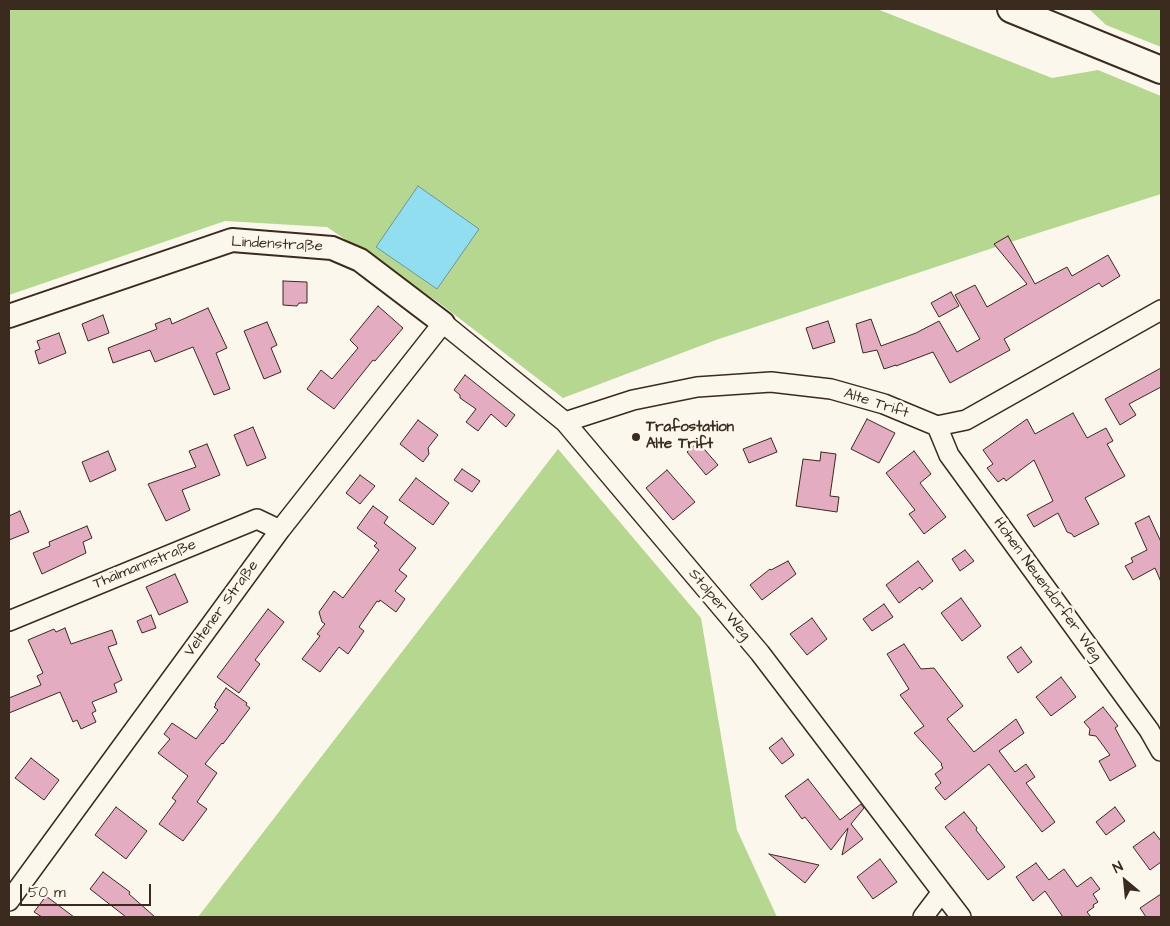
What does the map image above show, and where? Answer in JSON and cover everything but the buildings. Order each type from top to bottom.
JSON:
[{"type":"main road","points":[[1011,9],[1161,70]]},
{"type":"street","name":"Lindenstraße","points":[[9,316],[232,240],[332,248],[360,260],[443,323]]},
{"type":"street","points":[[937,426],[966,420],[1161,310]]},
{"type":"street","name":"Stolper Weg","points":[[443,323],[565,422],[760,653],[961,917]]},
{"type":"street","name":"Veltener Straße","points":[[9,902],[280,530],[443,323]]},
{"type":"street","name":"Alte Trift","points":[[565,422],[633,400],[697,387],[771,382],[830,389],[884,404],[937,426]]},
{"type":"street","name":"Hohen Neuendorfer Weg","points":[[937,426],[948,455],[1155,724],[1161,752]]},
{"type":"street","name":"Thälmannstraße","points":[[9,621],[256,519],[280,530]]},
{"type":"street","points":[[923,917],[942,892]]},
{"type":"green space","points":[[9,9],[877,9],[1052,78],[1098,70],[1161,96],[1161,194],[716,340],[563,398],[438,302],[327,227],[225,221],[9,295]]},
{"type":"green space","points":[[1089,9],[1161,9],[1161,47],[1106,25]]},
{"type":"green space","points":[[558,449],[701,618],[737,830],[777,917],[198,917]]},
{"type":"water","points":[[418,186],[479,229],[437,289],[376,247]]},
{"type":"place","name":"Trafostation Alte Trift","points":[[636,437]]}]
